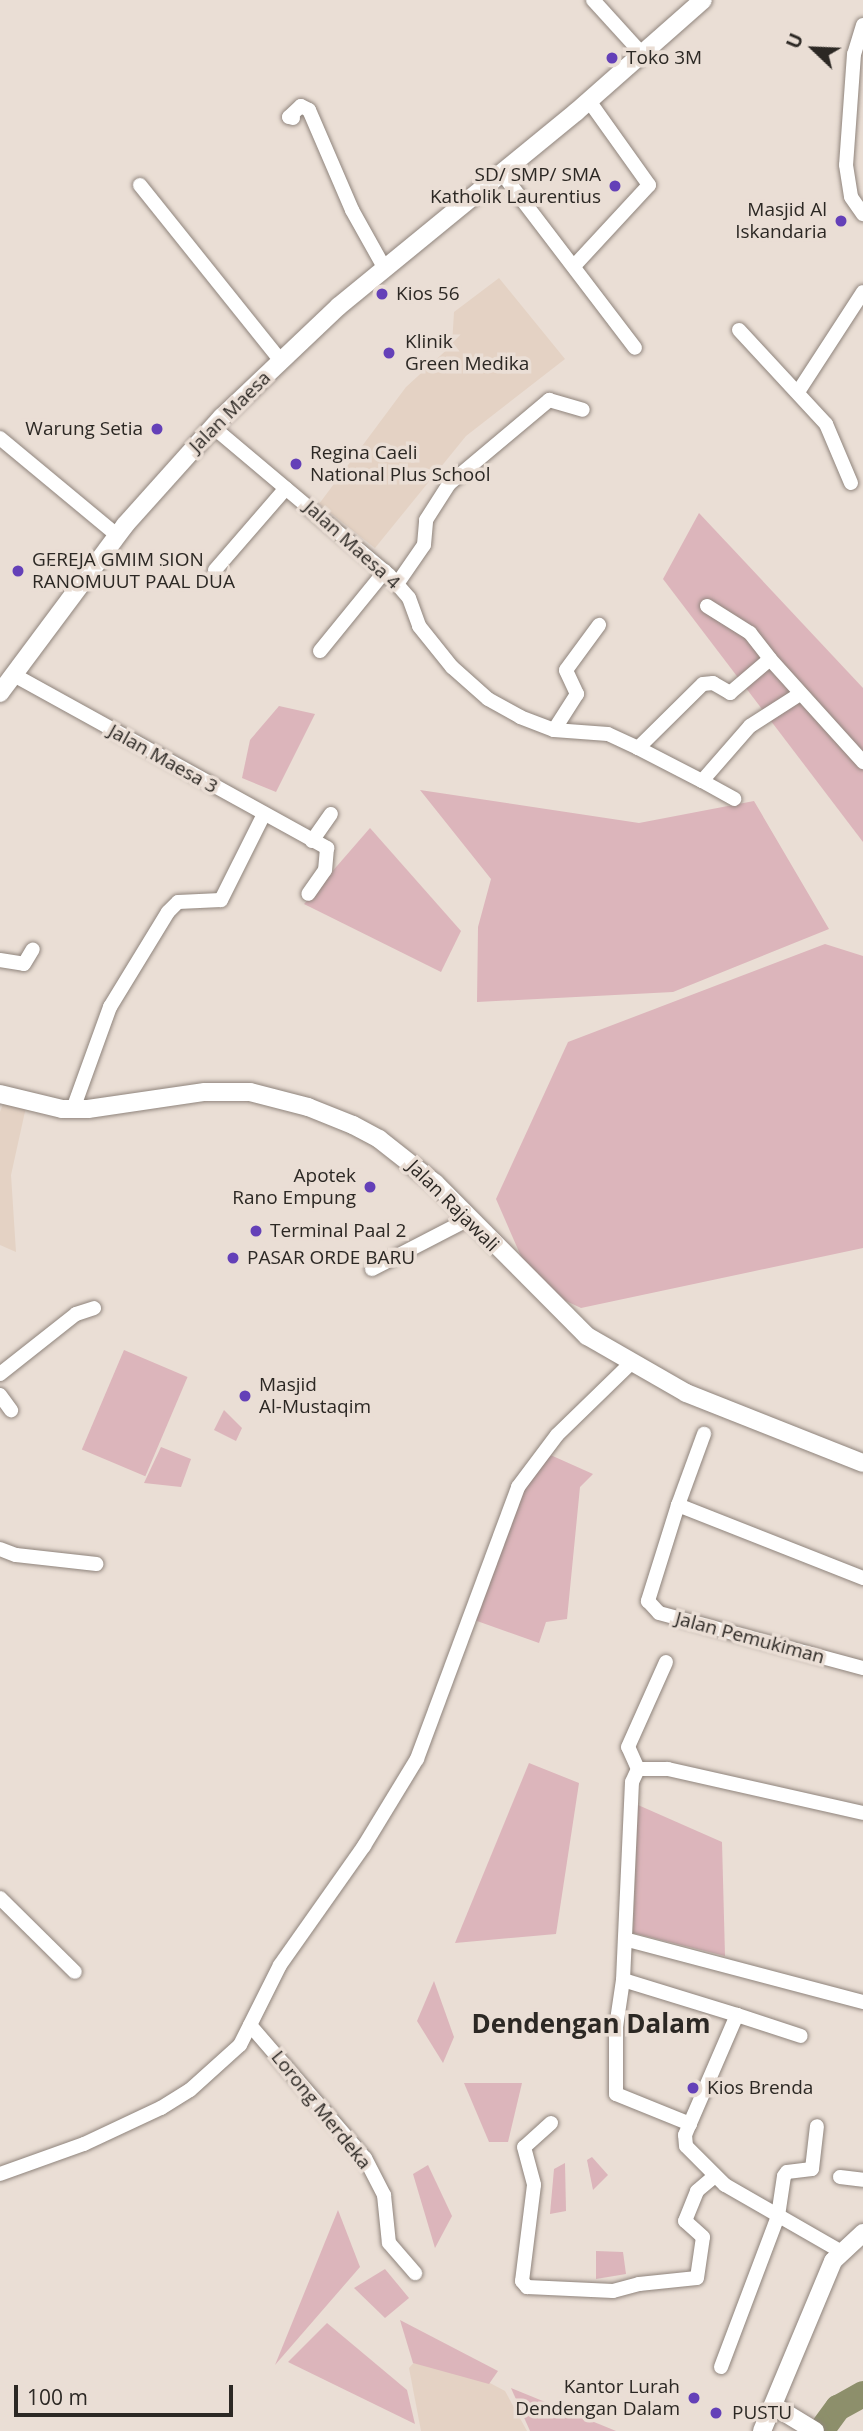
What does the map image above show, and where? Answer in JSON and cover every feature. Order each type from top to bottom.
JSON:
[{"type":"street","points":[[593,0],[643,55]]},
{"type":"street","name":"Jalan Maesa","points":[[0,693],[117,535],[213,427],[281,361],[385,269],[589,101],[703,0]]},
{"type":"street","points":[[863,25],[852,64],[846,165],[851,197],[863,214]]},
{"type":"street","points":[[575,265],[649,185],[589,101]]},
{"type":"street","points":[[293,118],[289,117],[301,106],[309,110],[352,210],[385,269]]},
{"type":"street","points":[[501,172],[575,265],[635,348]]},
{"type":"street","points":[[140,185],[281,361]]},
{"type":"street","points":[[799,392],[863,292]]},
{"type":"street","points":[[740,330],[826,424],[851,483]]},
{"type":"street","points":[[397,584],[423,548],[426,520],[449,484],[549,400],[583,410]]},
{"type":"street","name":"Jalan Maesa 4","points":[[213,427],[385,572],[397,584],[419,626],[470,684],[520,718],[554,730],[608,734],[702,780],[733,799]]},
{"type":"street","points":[[0,438],[117,535]]},
{"type":"street","points":[[215,570],[286,488]]},
{"type":"street","points":[[320,651],[385,572]]},
{"type":"street","points":[[707,606],[750,633],[800,694],[863,762]]},
{"type":"street","points":[[554,730],[577,694],[566,670],[599,625]]},
{"type":"street","points":[[638,748],[704,684],[713,683],[730,694],[771,659]]},
{"type":"street","name":"Jalan Maesa 3","points":[[14,675],[312,841]]},
{"type":"street","points":[[702,780],[750,726],[800,694]]},
{"type":"street","points":[[73,1109],[110,1007],[172,906],[221,900],[264,814]]},
{"type":"street","points":[[307,894],[324,870],[329,851],[312,841],[331,814]]},
{"type":"street","points":[[0,960],[24,964],[33,949]]},
{"type":"street","name":"Jalan Rajawali","points":[[0,1094],[73,1109],[225,1091],[250,1092],[308,1107],[379,1139],[435,1183],[559,1312],[631,1363],[713,1406],[863,1463]]},
{"type":"street","points":[[372,1269],[468,1219]]},
{"type":"street","points":[[0,1374],[76,1314],[94,1308]]},
{"type":"street","points":[[1,2173],[84,2144],[169,2103],[221,2066],[250,2025],[280,1965],[365,1846],[417,1759],[518,1486],[557,1435],[631,1363]]},
{"type":"street","points":[[0,1395],[11,1410]]},
{"type":"street","points":[[704,1434],[678,1505],[863,1578]]},
{"type":"street","name":"Jalan Pemukiman","points":[[678,1505],[649,1591],[650,1607],[671,1617],[863,1668]]},
{"type":"street","points":[[0,1549],[16,1555],[96,1564]]},
{"type":"street","points":[[666,1662],[628,1747],[638,1769],[632,1782],[628,1940],[616,2027],[616,2094],[690,2124]]},
{"type":"street","points":[[638,1769],[668,1769],[863,1813]]},
{"type":"street","points":[[0,1898],[75,1972]]},
{"type":"street","points":[[628,1940],[863,2002]]},
{"type":"street","points":[[623,1980],[800,2036]]},
{"type":"street","points":[[737,2015],[690,2124],[686,2146],[715,2176],[840,2251]]},
{"type":"street","name":"Lorong Merdeka","points":[[250,2025],[365,2158],[384,2195],[388,2243],[415,2273]]},
{"type":"street","points":[[551,2123],[524,2147],[534,2181],[522,2281],[527,2287],[613,2291],[697,2278],[703,2235],[685,2221],[699,2188],[715,2176]]},
{"type":"street","points":[[721,2367],[778,2216],[784,2176],[793,2170],[807,2171],[815,2163],[817,2126]]},
{"type":"street","points":[[840,2177],[863,2180]]},
{"type":"street","points":[[762,2431],[840,2251],[863,2233]]},
{"type":"street","points":[[774,2406],[815,2431]]},
{"type":"shaded area","points":[[499,278],[565,359],[466,436],[375,548],[319,504],[406,387],[452,345],[454,312]]},
{"type":"shaded area","points":[[699,513],[863,688],[863,842],[663,579]]},
{"type":"shaded area","points":[[279,706],[315,714],[276,792],[242,778],[250,740]]},
{"type":"shaded area","points":[[420,790],[639,823],[754,801],[829,929],[673,992],[477,1002],[478,927],[491,879]]},
{"type":"shaded area","points":[[370,828],[461,931],[441,972],[304,904]]},
{"type":"shaded area","points":[[825,944],[863,956],[863,1248],[581,1308],[534,1286],[496,1199],[568,1042]]},
{"type":"shaded area","points":[[4,1101],[26,1107],[11,1175],[16,1252],[0,1245],[0,1112]]},
{"type":"shaded area","points":[[124,1350],[188,1377],[145,1476],[82,1449]]},
{"type":"shaded area","points":[[224,1410],[242,1428],[236,1441],[214,1430]]},
{"type":"shaded area","points":[[161,1447],[191,1459],[181,1487],[144,1483]]},
{"type":"shaded area","points":[[546,1453],[593,1474],[580,1487],[567,1619],[546,1622],[539,1643],[477,1621],[474,1613],[520,1489]]},
{"type":"shaded area","points":[[529,1763],[579,1783],[556,1934],[455,1943]]},
{"type":"shaded area","points":[[638,1805],[722,1842],[725,1956],[633,1933]]},
{"type":"shaded area","points":[[434,1981],[454,2037],[443,2063],[417,2021]]},
{"type":"shaded area","points":[[464,2083],[522,2083],[508,2142],[489,2142]]},
{"type":"shaded area","points":[[592,2157],[608,2175],[593,2190],[587,2160]]},
{"type":"shaded area","points":[[565,2163],[566,2211],[550,2214],[554,2169]]},
{"type":"shaded area","points":[[428,2165],[452,2216],[435,2248],[413,2174]]},
{"type":"shaded area","points":[[338,2210],[360,2267],[275,2365]]},
{"type":"shaded area","points":[[596,2251],[623,2252],[626,2274],[596,2279]]},
{"type":"shaded area","points":[[385,2269],[409,2298],[385,2318],[354,2288]]},
{"type":"shaded area","points":[[400,2320],[498,2371],[489,2384],[413,2363]]},
{"type":"shaded area","points":[[327,2323],[407,2390],[415,2424],[288,2362]]},
{"type":"shaded area","points":[[418,2358],[473,2374],[505,2391],[527,2431],[421,2431],[409,2368]]},
{"type":"shaded area","points":[[511,2388],[616,2431],[530,2431]]},
{"type":"waterway","points":[[821,2431],[838,2408],[863,2394]]},
{"type":"place","name":"Toko 3M","points":[[612,58]]},
{"type":"place","name":"SD/ SMP/ SMA Katholik Laurentius","points":[[615,186]]},
{"type":"place","name":"Masjid Al Iskandaria","points":[[841,221]]},
{"type":"place","name":"Kios 56","points":[[382,294]]},
{"type":"place","name":"Klinik Green Medika","points":[[389,353]]},
{"type":"place","name":"Warung Setia","points":[[157,429]]},
{"type":"place","name":"Regina Caeli National Plus School","points":[[296,464]]},
{"type":"place","name":"GEREJA GMIM SION RANOMUUT PAAL DUA","points":[[18,571]]},
{"type":"place","name":"Apotek Rano Empung","points":[[370,1187]]},
{"type":"place","name":"Terminal Paal 2","points":[[256,1231]]},
{"type":"place","name":"PASAR ORDE BARU","points":[[233,1258]]},
{"type":"place","name":"Masjid Al-Mustaqim","points":[[245,1396]]},
{"type":"place","name":"Kios Brenda","points":[[693,2088]]},
{"type":"place","name":"Kantor Lurah Dendengan Dalam","points":[[694,2398]]},
{"type":"place","name":"PUSTU","points":[[716,2413]]},
{"type":"district","name":"Dendengan Dalam","points":[[591,2024]]}]
